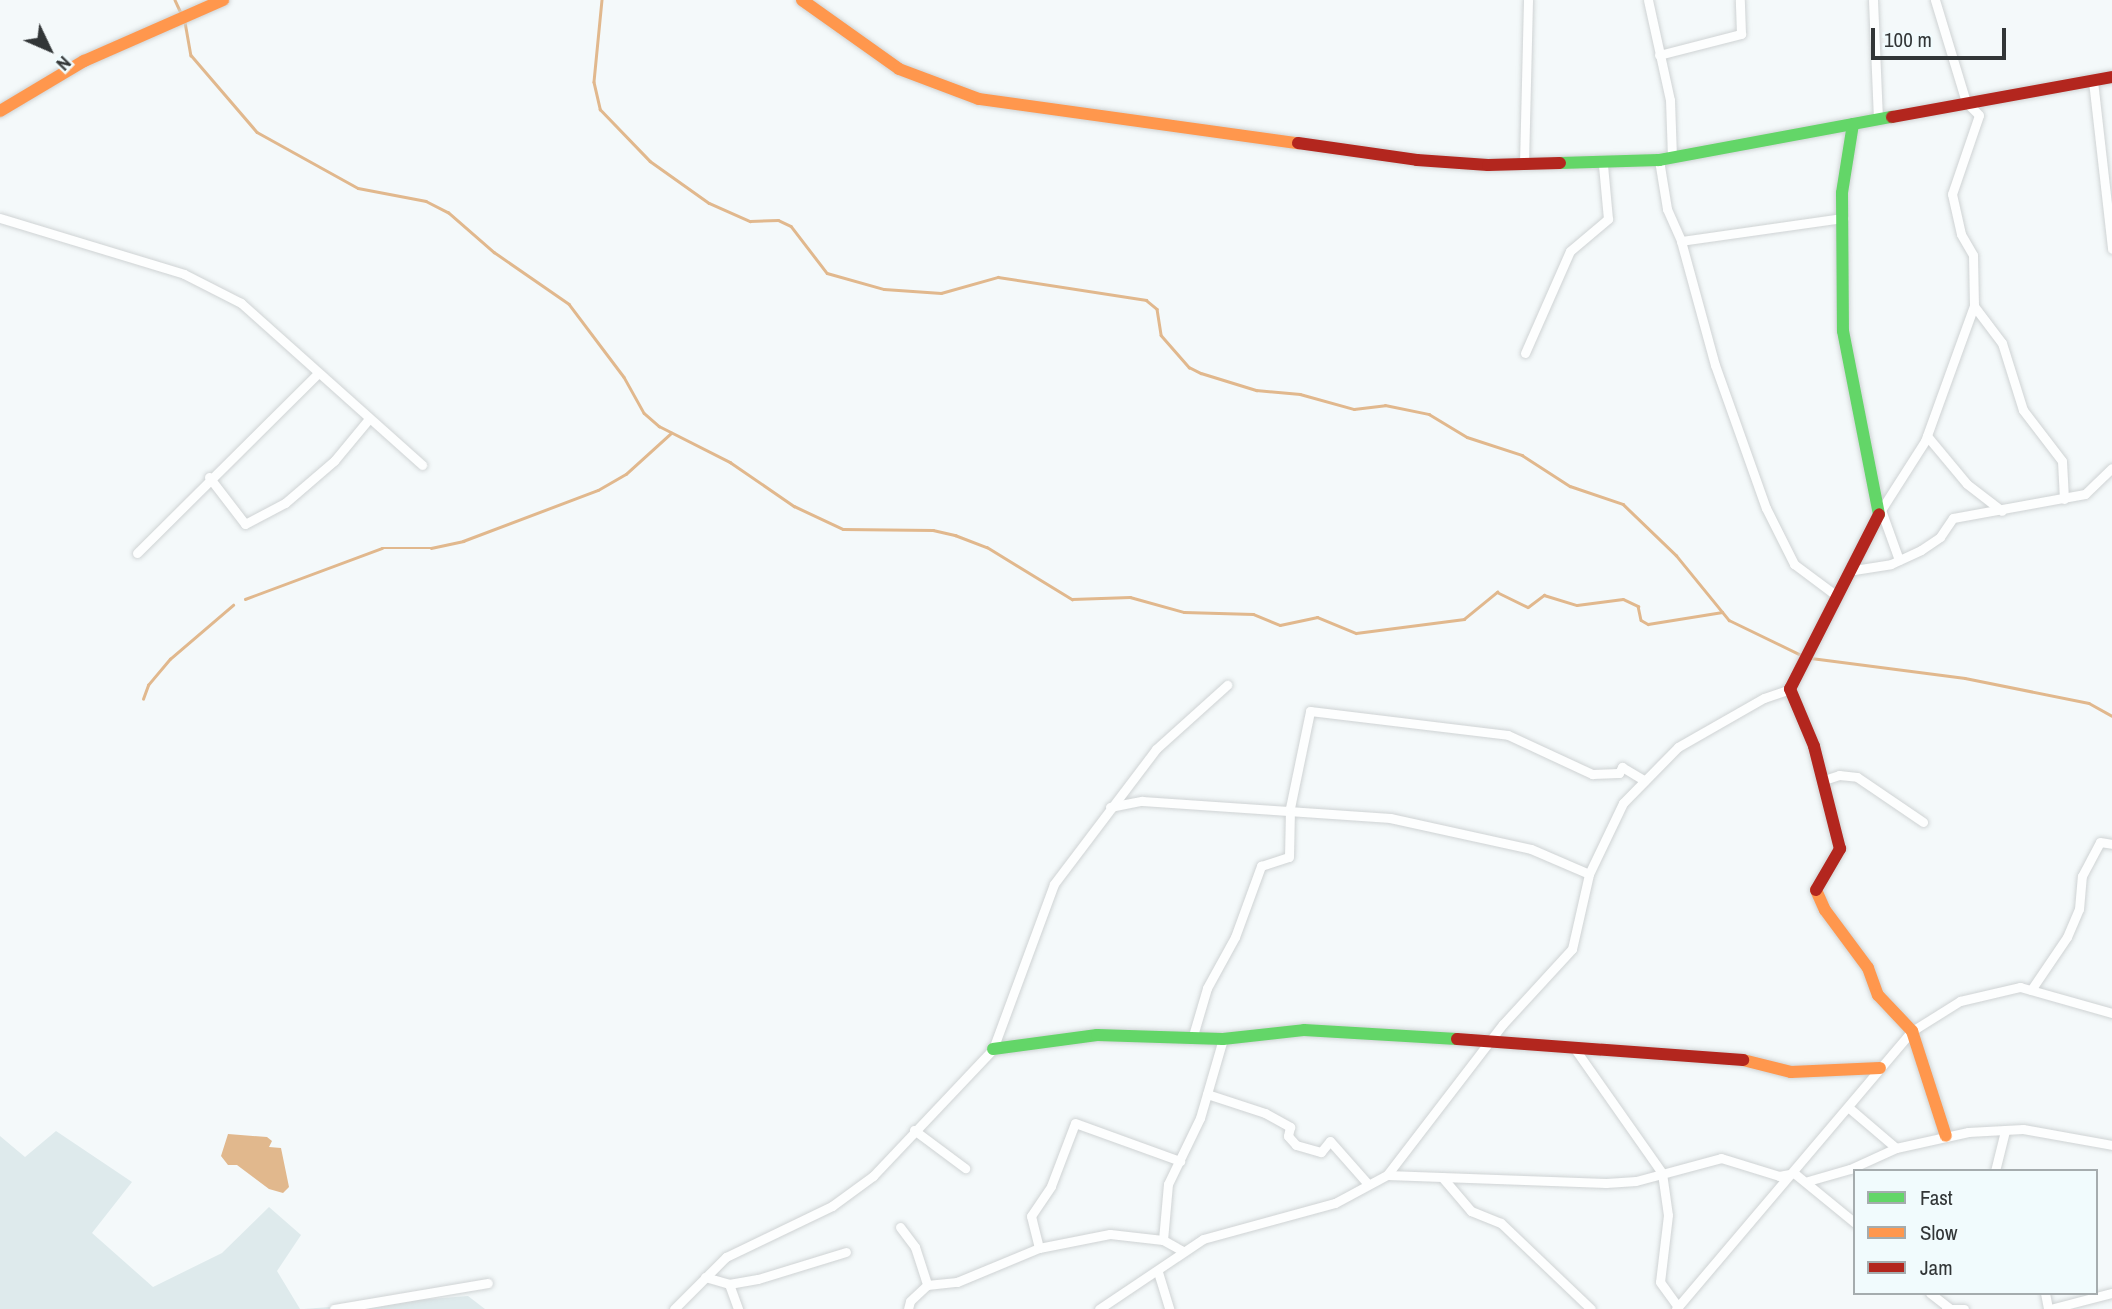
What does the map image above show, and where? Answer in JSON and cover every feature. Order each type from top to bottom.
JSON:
[{"type":"street","points":[[0,111],[84,61],[223,0]]},
{"type":"street","points":[[802,0],[899,69],[979,99],[1417,160],[1603,165],[1665,159],[2112,77]]},
{"type":"street","points":[[1524,164],[1528,0]]},
{"type":"street","points":[[1648,0],[1670,100],[1665,159],[1667,209],[1681,241],[1715,365],[1766,508],[1794,564],[1837,596]]},
{"type":"street","points":[[1659,55],[1741,34],[1740,0]]},
{"type":"street","points":[[1873,0],[1878,119]]},
{"type":"street","points":[[1099,1309],[1158,1272],[1183,1251],[1227,1231],[1335,1203],[1387,1175],[1514,1011],[1572,949],[1589,874],[1623,803],[1678,747],[1764,698],[1790,689],[1837,596],[1854,570],[1881,510],[1927,436],[1974,306],[1973,255],[1952,203],[1952,186],[1968,154],[1979,115],[1966,102],[1935,0]]},
{"type":"street","points":[[2092,81],[2112,249]]},
{"type":"street","points":[[1853,124],[1843,218],[1843,331],[1860,432],[1881,510],[1899,560]]},
{"type":"street","points":[[1525,353],[1575,243],[1608,219],[1603,165]]},
{"type":"street","points":[[0,218],[174,271],[213,288],[264,321],[317,374],[422,465]]},
{"type":"street","points":[[1681,241],[1843,218]]},
{"type":"street","points":[[1974,306],[2007,353],[2023,410],[2062,461],[2064,499]]},
{"type":"street","points":[[137,553],[209,477],[317,374]]},
{"type":"street","points":[[209,477],[245,524],[285,503],[334,461],[368,420]]},
{"type":"street","points":[[1927,436],[1967,484],[2002,511]]},
{"type":"street","points":[[1854,570],[1899,560],[1940,537],[1953,518],[2085,494],[2112,468]]},
{"type":"street","points":[[674,1309],[726,1257],[832,1206],[873,1176],[993,1049],[1044,903],[1110,807],[1156,749],[1227,685]]},
{"type":"street","points":[[1790,689],[1824,780],[1840,849],[1816,889],[1825,910],[1868,968],[1878,995],[1912,1031],[1946,1136]]},
{"type":"street","points":[[1192,1039],[1207,988],[1235,937],[1261,866],[1289,857],[1290,808],[1310,710],[1508,735],[1592,774],[1619,773],[1622,767],[1644,780]]},
{"type":"street","points":[[1824,780],[1839,775],[1857,777],[1923,822]]},
{"type":"street","points":[[1110,807],[1142,801],[1235,809],[1290,808],[1390,818],[1501,840],[1589,874]]},
{"type":"street","points":[[2031,990],[2067,937],[2079,909],[2081,876],[2100,842],[2112,844]]},
{"type":"street","points":[[1575,1049],[1662,1173],[1668,1215],[1660,1282],[1679,1307],[1912,1031],[1960,1002],[1985,993],[2031,990],[2112,1013]]},
{"type":"street","points":[[993,1049],[1097,1035],[1223,1039],[1304,1030],[1490,1045],[1725,1056],[1791,1072],[1880,1068]]},
{"type":"street","points":[[1163,1240],[1168,1184],[1207,1094],[1223,1039]]},
{"type":"street","points":[[1207,1094],[1265,1113],[1290,1127],[1288,1136],[1296,1145],[1321,1152],[1330,1141],[1368,1184]]},
{"type":"street","points":[[1848,1107],[1896,1148]]},
{"type":"street","points":[[1039,1248],[1031,1216],[1051,1185],[1075,1123],[1142,1143],[1180,1161]]},
{"type":"street","points":[[1808,1181],[1850,1169],[1896,1148],[1946,1136],[2023,1129],[2112,1145]]},
{"type":"street","points":[[914,1130],[965,1168]]},
{"type":"street","points":[[1996,1169],[2005,1131]]},
{"type":"street","points":[[1387,1175],[1581,1184],[1636,1181],[1721,1158],[1779,1176],[1794,1173],[1808,1181],[1853,1221]]},
{"type":"street","points":[[1442,1177],[1465,1206],[1501,1223],[1591,1309]]},
{"type":"street","points":[[900,1227],[915,1247],[927,1285]]},
{"type":"street","points":[[908,1309],[909,1301],[927,1285],[957,1282],[1039,1248],[1110,1234],[1163,1240],[1183,1251]]},
{"type":"street","points":[[705,1277],[729,1284],[846,1252]]},
{"type":"street","points":[[1158,1272],[1169,1309]]},
{"type":"street","points":[[334,1309],[488,1283]]},
{"type":"street","points":[[729,1284],[738,1309]]},
{"type":"street","points":[[2049,1309],[2112,1293]]},
{"type":"street","points":[[1944,1303],[1964,1309]]},
{"type":"shaded area","points":[[56,1131],[132,1182],[92,1233],[153,1287],[222,1253],[269,1207],[301,1235],[277,1271],[300,1309],[0,1309],[0,1136],[25,1157]]},
{"type":"shaded area","points":[[228,1134],[267,1137],[272,1141],[269,1147],[281,1148],[289,1187],[283,1193],[269,1189],[237,1165],[228,1165],[221,1156]]},
{"type":"shaded area","points":[[468,1296],[485,1309],[304,1309]]},
{"type":"waterway","points":[[175,0],[181,13]]},
{"type":"waterway","points":[[602,0],[594,82],[600,109],[650,161],[709,203],[750,221],[778,220],[791,226],[827,273],[884,289],[941,293],[998,277],[1146,300],[1157,309],[1161,335],[1189,367],[1201,373],[1256,390],[1300,394],[1354,409],[1385,405],[1429,414],[1467,437],[1522,455],[1570,486],[1623,504],[1676,555],[1729,620],[1801,655]]},
{"type":"waterway","points":[[185,22],[191,55],[257,132],[358,188],[426,201],[448,212],[494,252],[569,304],[624,377],[644,413],[659,426],[730,462],[794,506],[843,529],[933,530],[955,535],[987,547],[1072,599],[1130,597],[1184,612],[1253,614],[1280,625],[1317,617],[1356,633],[1464,619],[1497,592],[1528,607],[1544,595],[1577,605],[1623,599],[1638,606],[1641,620],[1648,624],[1722,612]]},
{"type":"waterway","points":[[245,599],[382,548],[431,548],[463,541],[598,490],[626,474],[671,433]]},
{"type":"waterway","points":[[143,699],[148,685],[170,659],[233,605]]},
{"type":"waterway","points":[[1811,658],[1965,678],[2089,703],[2112,716]]},
{"type":"traffic: fast","points":[[1560,163],[1659,160],[1892,117]]},
{"type":"traffic: fast","points":[[1853,124],[1842,193],[1843,331],[1879,514]]},
{"type":"traffic: fast","points":[[993,1049],[1097,1035],[1223,1039],[1304,1030],[1457,1039]]},
{"type":"traffic: slow","points":[[0,111],[84,61],[223,0]]},
{"type":"traffic: slow","points":[[802,0],[899,69],[979,99],[1298,143]]},
{"type":"traffic: slow","points":[[1816,890],[1825,910],[1868,968],[1878,995],[1912,1031],[1946,1136]]},
{"type":"traffic: slow","points":[[1743,1060],[1791,1072],[1880,1068]]},
{"type":"traffic: jam","points":[[1892,117],[2112,77]]},
{"type":"traffic: jam","points":[[1298,143],[1417,160],[1488,165],[1560,163]]},
{"type":"traffic: jam","points":[[1816,890],[1840,849],[1814,746],[1790,689],[1879,514]]},
{"type":"traffic: jam","points":[[1457,1039],[1743,1060]]}]
